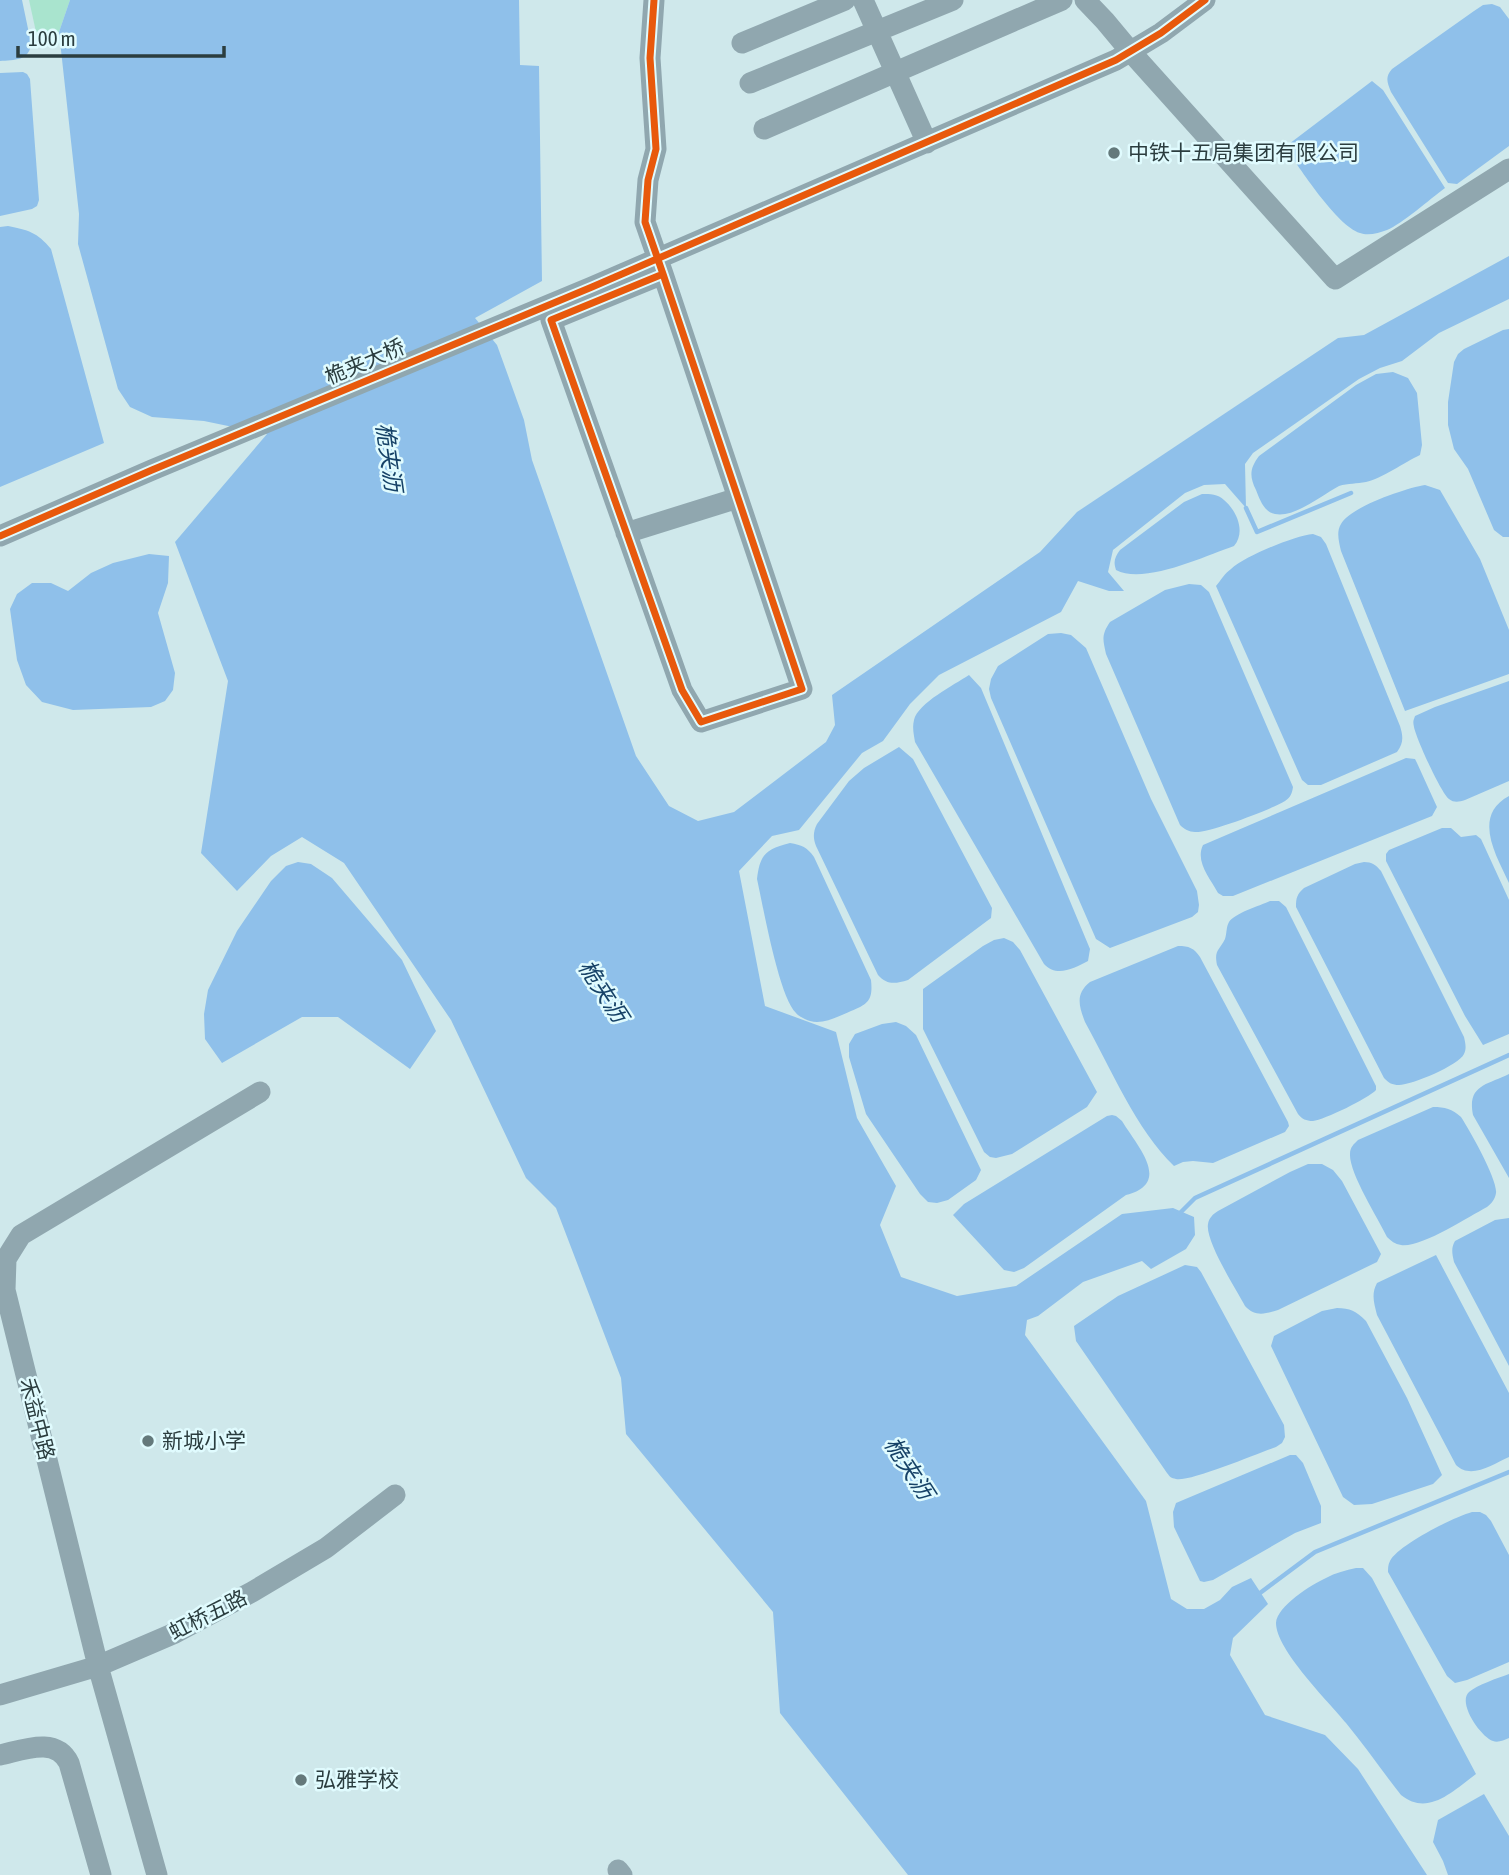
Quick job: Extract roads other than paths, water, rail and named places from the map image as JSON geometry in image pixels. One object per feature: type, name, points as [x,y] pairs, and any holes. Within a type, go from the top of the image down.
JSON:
[{"type":"street","points":[[654,0],[650,58],[656,149],[648,180],[645,222],[660,266],[738,498],[802,690],[701,722],[682,690],[551,320],[660,266],[927,143],[1116,60],[1161,33],[1205,0]]},
{"type":"street","points":[[743,43],[845,0]]},
{"type":"street","points":[[863,0],[927,143]]},
{"type":"street","points":[[750,83],[953,0]]},
{"type":"street","points":[[764,129],[1062,0]]},
{"type":"street","points":[[1085,0],[1335,279],[1509,169]]},
{"type":"street","name":"桅夹大桥","points":[[0,536],[592,287],[660,266]]},
{"type":"street","points":[[626,533],[738,498]]},
{"type":"street","name":"禾益中路","points":[[157,1875],[98,1666],[5,1290],[6,1259],[21,1235],[260,1091]]},
{"type":"street","name":"虹桥五路","points":[[0,1695],[98,1666],[175,1633],[326,1548],[395,1494]]},
{"type":"street","points":[[0,1755],[49,1746],[65,1755],[101,1875]]},
{"type":"water","points":[[0,0],[22,0],[31,43],[28,53],[20,58],[0,61]]},
{"type":"water","name":"桅夹沥","points":[[70,0],[519,0],[520,65],[539,66],[542,281],[475,318],[497,345],[524,420],[532,460],[636,756],[669,806],[698,821],[734,812],[826,742],[835,725],[832,695],[1040,552],[1077,512],[1338,338],[1364,335],[1509,256],[1509,299],[1439,333],[1402,361],[1359,379],[1253,453],[1245,464],[1246,508],[1225,484],[1204,485],[1185,493],[1113,550],[1108,572],[1124,591],[1109,591],[1078,581],[1061,612],[939,675],[910,704],[883,741],[862,753],[799,830],[772,836],[739,871],[765,1006],[836,1032],[857,1118],[896,1186],[880,1225],[901,1277],[957,1296],[1016,1286],[1122,1214],[1173,1208],[1194,1217],[1195,1235],[1186,1249],[1151,1269],[1142,1261],[1083,1282],[1038,1316],[1027,1320],[1025,1335],[1146,1501],[1171,1599],[1187,1609],[1204,1609],[1220,1600],[1232,1587],[1251,1578],[1268,1604],[1233,1638],[1230,1655],[1265,1715],[1325,1735],[1358,1769],[1427,1875],[908,1875],[780,1713],[773,1612],[626,1434],[621,1378],[556,1208],[526,1178],[451,1020],[344,863],[302,837],[271,856],[237,891],[201,853],[228,681],[175,542],[267,434],[204,421],[152,417],[130,407],[118,389],[78,244],[79,214],[59,32]]},
{"type":"water","points":[[1483,5],[1500,7],[1509,19],[1509,146],[1457,184],[1448,183],[1391,92],[1388,77],[1392,69],[1474,11]]},
{"type":"water","points":[[23,72],[30,79],[39,200],[37,206],[32,209],[0,216],[0,73]]},
{"type":"water","points":[[1372,81],[1383,90],[1445,188],[1393,227],[1366,234],[1351,228],[1330,208],[1285,147]]},
{"type":"water","points":[[8,226],[32,233],[51,249],[104,443],[0,487],[0,227]]},
{"type":"water","points":[[1509,329],[1509,537],[1503,537],[1494,530],[1468,469],[1454,449],[1448,425],[1448,402],[1454,362],[1458,354]]},
{"type":"water","points":[[1393,372],[1408,378],[1417,393],[1422,445],[1420,455],[1372,480],[1339,486],[1291,513],[1275,514],[1268,511],[1261,501],[1252,476],[1252,468],[1259,456],[1356,385],[1376,374]]},
{"type":"water","points":[[1425,485],[1440,490],[1480,559],[1509,630],[1509,674],[1405,711],[1341,551],[1338,534],[1341,524],[1355,511],[1392,494]]},
{"type":"water","points":[[1202,494],[1219,497],[1233,510],[1240,528],[1234,546],[1158,572],[1128,574],[1116,570],[1115,559],[1120,550],[1184,502]]},
{"type":"water","points":[[1313,534],[1321,537],[1326,544],[1402,736],[1397,752],[1321,785],[1308,785],[1302,780],[1216,586],[1229,571],[1247,558],[1282,543]]},
{"type":"water","points":[[149,554],[169,556],[168,583],[158,613],[175,673],[173,690],[165,701],[151,707],[73,710],[42,702],[26,685],[17,660],[10,609],[17,594],[32,583],[51,583],[68,591],[91,573],[113,563]]},
{"type":"water","points":[[1189,584],[1201,585],[1209,592],[1293,787],[1289,798],[1278,805],[1226,825],[1195,832],[1180,825],[1106,654],[1104,641],[1104,634],[1110,622],[1165,590]]},
{"type":"water","points":[[1048,634],[1071,635],[1086,648],[1151,799],[1197,891],[1198,912],[1192,917],[1110,948],[1096,939],[989,689],[998,666]]},
{"type":"water","points":[[969,675],[981,688],[1090,949],[1088,961],[1071,969],[1054,970],[1044,964],[915,742],[914,720],[922,707]]},
{"type":"water","points":[[1509,681],[1509,781],[1465,800],[1451,800],[1440,787],[1424,753],[1414,727],[1415,716]]},
{"type":"water","points":[[899,747],[913,759],[992,908],[991,918],[908,980],[891,983],[878,975],[816,846],[814,835],[817,824],[849,781],[864,768]]},
{"type":"water","points":[[1406,758],[1415,759],[1437,807],[1432,816],[1233,896],[1218,893],[1202,864],[1203,845]]},
{"type":"water","points":[[1509,796],[1509,883],[1494,848],[1489,825],[1498,804]]},
{"type":"water","points":[[1442,828],[1451,828],[1461,837],[1476,835],[1481,839],[1509,900],[1509,1034],[1483,1045],[1465,1016],[1386,861],[1389,850]]},
{"type":"water","points":[[790,843],[804,847],[814,857],[871,980],[871,992],[866,1003],[826,1021],[804,1019],[790,1004],[772,950],[757,879],[762,858],[770,850]]},
{"type":"water","points":[[298,862],[311,864],[332,878],[402,960],[436,1031],[410,1069],[338,1017],[302,1017],[222,1063],[205,1039],[204,1014],[208,990],[237,931],[271,881],[286,866]]},
{"type":"water","points":[[1364,862],[1374,864],[1381,871],[1464,1037],[1464,1054],[1454,1063],[1434,1074],[1405,1084],[1392,1084],[1384,1078],[1296,907],[1297,896],[1304,888]]},
{"type":"water","points":[[1270,901],[1279,901],[1286,907],[1376,1086],[1372,1094],[1356,1103],[1313,1121],[1298,1114],[1216,960],[1229,922]]},
{"type":"water","points":[[1004,938],[1013,942],[1020,950],[1097,1092],[1087,1107],[1012,1154],[996,1158],[984,1152],[923,1029],[923,989],[983,946]]},
{"type":"water","points":[[1178,946],[1191,948],[1200,957],[1289,1126],[1285,1132],[1213,1163],[1193,1161],[1174,1166],[1148,1135],[1125,1098],[1085,1022],[1080,996],[1090,982]]},
{"type":"water","points":[[896,1022],[916,1035],[981,1170],[976,1180],[948,1200],[937,1203],[928,1202],[920,1194],[866,1114],[849,1057],[849,1044],[855,1034]]},
{"type":"water","points":[[1509,1074],[1509,1178],[1473,1115],[1472,1105],[1473,1097],[1481,1087]]},
{"type":"water","points":[[1433,1107],[1448,1109],[1461,1117],[1488,1166],[1496,1195],[1487,1207],[1444,1231],[1420,1242],[1399,1245],[1387,1237],[1365,1196],[1351,1162],[1351,1149],[1358,1140]]},
{"type":"water","points":[[1112,1115],[1122,1121],[1142,1152],[1149,1173],[1147,1182],[1024,1268],[1014,1272],[1004,1270],[953,1215],[964,1204]]},
{"type":"water","points":[[1308,1164],[1322,1164],[1333,1170],[1342,1181],[1381,1254],[1377,1262],[1278,1310],[1253,1312],[1245,1306],[1216,1253],[1208,1232],[1209,1222],[1218,1211]]},
{"type":"water","points":[[1509,1218],[1509,1366],[1454,1262],[1452,1251],[1455,1241],[1495,1220]]},
{"type":"water","points":[[1436,1255],[1509,1393],[1509,1457],[1475,1471],[1468,1471],[1456,1465],[1377,1315],[1374,1303],[1377,1283]]},
{"type":"water","points":[[1185,1265],[1197,1267],[1201,1272],[1284,1425],[1285,1437],[1276,1447],[1209,1472],[1176,1479],[1167,1473],[1076,1341],[1074,1326],[1118,1296]]},
{"type":"water","points":[[1337,1308],[1353,1311],[1366,1321],[1407,1398],[1442,1475],[1433,1484],[1372,1504],[1354,1505],[1343,1497],[1271,1346],[1274,1336],[1322,1311]]},
{"type":"water","points":[[1290,1455],[1296,1455],[1303,1463],[1321,1506],[1321,1523],[1295,1533],[1213,1580],[1200,1581],[1174,1527],[1173,1512],[1176,1503]]},
{"type":"water","points":[[1472,1512],[1486,1515],[1509,1555],[1509,1662],[1455,1683],[1447,1676],[1388,1568],[1390,1561],[1404,1547],[1440,1525]]},
{"type":"water","points":[[1363,1568],[1372,1578],[1476,1774],[1449,1794],[1431,1803],[1411,1801],[1401,1795],[1294,1661],[1278,1634],[1278,1616],[1288,1603],[1329,1576]]},
{"type":"water","points":[[1509,1674],[1509,1738],[1495,1742],[1482,1733],[1472,1719],[1466,1697],[1477,1687]]},
{"type":"water","points":[[1484,1794],[1509,1836],[1509,1875],[1448,1875],[1433,1842],[1438,1820]]},
{"type":"waterway","points":[[1246,508],[1257,532],[1351,493]]},
{"type":"waterway","points":[[1179,1214],[1195,1198],[1509,1055]]},
{"type":"waterway","points":[[1256,1596],[1315,1552],[1509,1472]]},
{"type":"place","name":"中铁十五局集团有限公司","points":[[1114,153]]},
{"type":"place","name":"新城小学","points":[[148,1441]]},
{"type":"place","name":"弘雅学校","points":[[301,1780]]}]
